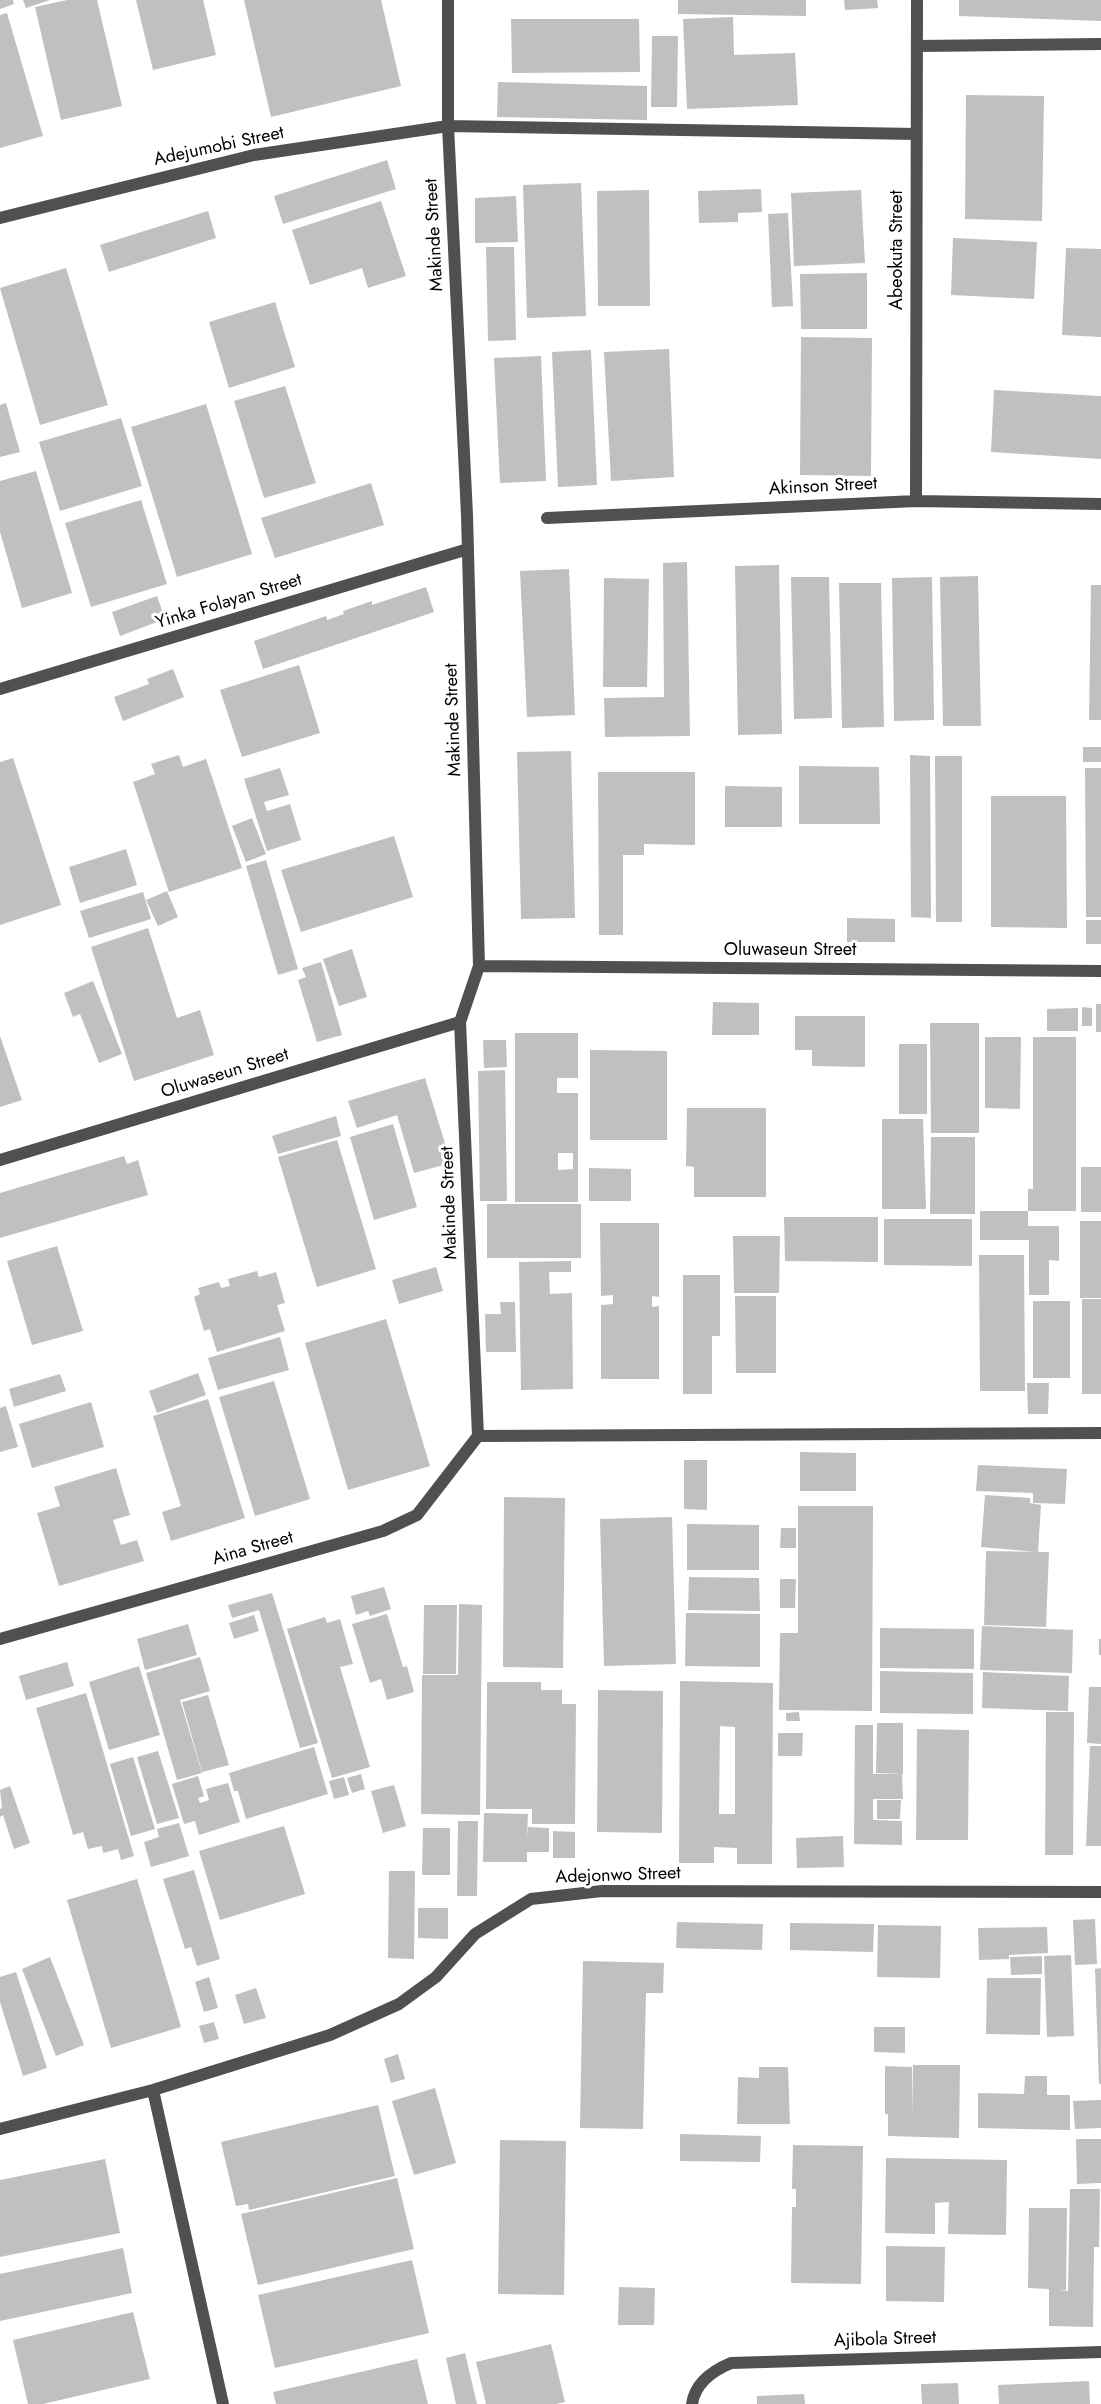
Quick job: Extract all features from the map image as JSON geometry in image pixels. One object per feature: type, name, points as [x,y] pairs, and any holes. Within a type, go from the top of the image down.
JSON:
[{"type":"street","name":"Makinde Street","points":[[448,0],[448,126],[468,549],[479,966],[460,1022],[478,1436]]},
{"type":"street","name":"Abeokuta Street","points":[[916,501],[917,0]]},
{"type":"street","points":[[918,46],[1101,44]]},
{"type":"street","name":"Adejumobi Street","points":[[0,218],[254,155],[448,126],[916,134]]},
{"type":"street","name":"Akinson Street","points":[[548,518],[916,501],[1101,504]]},
{"type":"street","name":"Yinka Folayan Street","points":[[0,688],[468,549]]},
{"type":"street","name":"Oluwaseun Street","points":[[479,966],[1101,971]]},
{"type":"street","name":"Oluwaseun Street","points":[[0,1160],[460,1022]]},
{"type":"street","points":[[478,1436],[1101,1433]]},
{"type":"street","name":"Aina Street","points":[[0,1639],[383,1531],[417,1515],[478,1436]]},
{"type":"street","name":"Adejonwo Street","points":[[0,2129],[153,2091],[330,2035],[399,2004],[436,1977],[475,1934],[531,1899],[602,1891],[1101,1892]]},
{"type":"street","points":[[153,2091],[223,2404]]},
{"type":"street","name":"Ajibola Street","points":[[692,2404],[703,2381],[713,2370],[731,2363],[1101,2352]]},
{"type":"building","points":[[0,0],[13,0],[14,4],[0,9]]},
{"type":"building","points":[[23,0],[50,0],[26,8]]},
{"type":"building","points":[[67,0],[97,0],[122,106],[61,120],[35,7]]},
{"type":"building","points":[[136,0],[203,0],[216,55],[153,70]]},
{"type":"building","points":[[244,0],[381,0],[401,86],[271,117]]},
{"type":"building","points":[[678,0],[806,0],[806,16],[678,14]]},
{"type":"building","points":[[844,0],[877,0],[878,8],[845,10]]},
{"type":"building","points":[[959,0],[1101,0],[1101,21],[959,16]]},
{"type":"building","points":[[7,13],[43,136],[0,148],[0,15]]},
{"type":"building","points":[[733,17],[734,55],[795,53],[798,105],[687,109],[683,19]]},
{"type":"building","points":[[511,19],[639,19],[640,72],[512,73]]},
{"type":"building","points":[[652,36],[678,36],[677,107],[651,107]]},
{"type":"building","points":[[498,82],[647,86],[647,120],[497,117]]},
{"type":"building","points":[[966,95],[1044,96],[1042,221],[965,219]]},
{"type":"building","points":[[387,160],[396,189],[283,224],[274,196]]},
{"type":"building","points":[[581,183],[586,316],[527,318],[523,185]]},
{"type":"building","points":[[761,189],[762,212],[738,213],[738,222],[699,223],[698,191]]},
{"type":"building","points":[[649,190],[650,306],[598,306],[597,191]]},
{"type":"building","points":[[861,190],[865,263],[794,266],[791,193]]},
{"type":"building","points":[[516,196],[518,242],[475,243],[475,198]]},
{"type":"building","points":[[381,201],[406,276],[368,288],[362,268],[310,285],[292,230]]},
{"type":"building","points":[[208,211],[216,238],[109,272],[100,245]]},
{"type":"building","points":[[788,213],[793,306],[772,307],[768,214]]},
{"type":"building","points":[[953,238],[1037,242],[1034,299],[951,295]]},
{"type":"building","points":[[486,247],[514,247],[516,340],[488,341]]},
{"type":"building","points":[[1066,248],[1101,249],[1101,337],[1062,335]]},
{"type":"building","points":[[66,268],[108,405],[40,425],[0,288]]},
{"type":"building","points":[[867,273],[867,329],[801,329],[800,274]]},
{"type":"building","points":[[275,302],[295,367],[229,388],[209,322]]},
{"type":"building","points":[[801,337],[872,338],[871,476],[800,475]]},
{"type":"building","points":[[669,349],[674,477],[611,481],[604,352]]},
{"type":"building","points":[[591,350],[597,485],[558,487],[552,352]]},
{"type":"building","points":[[541,356],[546,481],[500,483],[494,358]]},
{"type":"building","points":[[285,386],[316,483],[264,498],[234,401]]},
{"type":"building","points":[[994,390],[1101,396],[1101,459],[991,452]]},
{"type":"building","points":[[6,403],[20,452],[0,457],[0,405]]},
{"type":"building","points":[[206,404],[252,554],[177,577],[131,427]]},
{"type":"building","points":[[121,418],[142,486],[60,511],[39,442]]},
{"type":"building","points":[[36,471],[72,593],[22,608],[0,532],[0,481]]},
{"type":"building","points":[[371,483],[384,525],[275,558],[261,518]]},
{"type":"building","points":[[141,500],[167,584],[91,607],[65,523]]},
{"type":"building","points":[[687,562],[690,736],[605,737],[604,698],[664,697],[663,563]]},
{"type":"building","points":[[779,565],[782,734],[738,735],[735,566]]},
{"type":"building","points":[[569,569],[575,715],[527,717],[520,571]]},
{"type":"building","points":[[978,576],[981,726],[943,726],[940,577]]},
{"type":"building","points":[[791,577],[829,577],[832,718],[794,719]]},
{"type":"building","points":[[932,577],[934,720],[894,721],[892,578]]},
{"type":"building","points":[[604,578],[649,579],[647,687],[603,687]]},
{"type":"building","points":[[839,583],[881,583],[884,727],[842,728]]},
{"type":"building","points":[[1091,585],[1101,585],[1101,720],[1089,720]]},
{"type":"building","points":[[426,587],[434,612],[263,669],[254,641],[326,616],[327,620],[344,614],[343,611],[372,601],[372,605]]},
{"type":"building","points":[[157,596],[165,619],[120,636],[112,612]]},
{"type":"building","points":[[299,665],[320,733],[242,757],[220,690]]},
{"type":"building","points":[[173,669],[184,697],[123,721],[114,697],[149,684],[147,679]]},
{"type":"building","points":[[1083,747],[1101,747],[1101,762],[1083,762]]},
{"type":"building","points":[[571,751],[575,918],[521,919],[517,752]]},
{"type":"building","points":[[179,755],[183,767],[206,759],[242,868],[169,892],[133,782],[155,774],[151,764]]},
{"type":"building","points":[[910,755],[930,756],[931,918],[911,917]]},
{"type":"building","points":[[935,756],[962,756],[962,922],[936,922]]},
{"type":"building","points":[[13,758],[61,905],[0,925],[0,762]]},
{"type":"building","points":[[799,766],[879,767],[880,824],[799,824]]},
{"type":"building","points":[[280,768],[289,795],[264,802],[267,811],[290,804],[301,840],[267,851],[244,779]]},
{"type":"building","points":[[1085,768],[1101,768],[1101,917],[1086,917]]},
{"type":"building","points":[[598,772],[695,772],[695,845],[644,844],[644,855],[623,855],[623,935],[599,935]]},
{"type":"building","points":[[725,786],[782,787],[782,827],[725,827]]},
{"type":"building","points":[[991,796],[1066,796],[1067,928],[991,927]]},
{"type":"building","points":[[252,818],[266,854],[246,862],[232,826]]},
{"type":"building","points":[[394,836],[413,897],[301,932],[281,870]]},
{"type":"building","points":[[126,849],[137,885],[80,903],[69,867]]},
{"type":"building","points":[[266,860],[298,969],[278,975],[246,866]]},
{"type":"building","points":[[167,891],[178,917],[158,926],[146,900]]},
{"type":"building","points":[[143,892],[151,919],[89,938],[80,911]]},
{"type":"building","points":[[847,918],[895,919],[895,942],[847,942]]},
{"type":"building","points":[[1086,920],[1101,920],[1101,944],[1086,944]]},
{"type":"building","points":[[148,928],[177,1018],[200,1010],[214,1055],[134,1081],[91,947]]},
{"type":"building","points":[[352,949],[367,997],[339,1006],[323,959]]},
{"type":"building","points":[[321,962],[342,1035],[317,1042],[298,980],[306,977],[302,968]]},
{"type":"building","points":[[93,981],[122,1054],[99,1063],[80,1014],[73,1017],[64,993]]},
{"type":"building","points":[[713,1002],[759,1003],[759,1035],[712,1035]]},
{"type":"building","points":[[1096,1004],[1101,1004],[1101,1032],[1096,1032]]},
{"type":"building","points":[[1082,1007],[1092,1008],[1092,1026],[1082,1026]]},
{"type":"building","points":[[1078,1008],[1078,1031],[1047,1031],[1047,1009]]},
{"type":"building","points":[[795,1016],[865,1016],[865,1067],[812,1066],[812,1050],[795,1050]]},
{"type":"building","points":[[930,1023],[979,1023],[979,1133],[931,1133]]},
{"type":"building","points":[[515,1033],[578,1033],[578,1078],[557,1078],[557,1093],[578,1093],[578,1202],[515,1202]],"holes":[[[558,1153],[573,1153],[573,1169],[558,1170]]]},
{"type":"building","points":[[0,1036],[22,1100],[0,1107]]},
{"type":"building","points":[[985,1037],[1021,1037],[1020,1109],[985,1108]]},
{"type":"building","points":[[1033,1037],[1076,1037],[1076,1211],[1028,1211],[1028,1189],[1033,1189]]},
{"type":"building","points":[[483,1040],[506,1040],[507,1067],[484,1068]]},
{"type":"building","points":[[899,1044],[927,1044],[927,1114],[899,1114]]},
{"type":"building","points":[[590,1050],[667,1051],[667,1140],[590,1140]]},
{"type":"building","points":[[505,1070],[507,1201],[480,1201],[478,1071]]},
{"type":"building","points":[[425,1078],[451,1163],[414,1173],[397,1115],[357,1128],[348,1101]]},
{"type":"building","points":[[687,1108],[766,1108],[766,1197],[694,1197],[694,1167],[686,1166]]},
{"type":"building","points":[[336,1116],[341,1136],[278,1154],[272,1136]]},
{"type":"building","points":[[882,1119],[923,1119],[926,1209],[882,1209]]},
{"type":"building","points":[[393,1124],[417,1207],[374,1220],[350,1137]]},
{"type":"building","points":[[931,1137],[975,1137],[975,1214],[930,1214]]},
{"type":"building","points":[[337,1140],[376,1269],[317,1287],[278,1157]]},
{"type":"building","points":[[124,1156],[127,1164],[138,1160],[148,1195],[0,1238],[0,1193]]},
{"type":"building","points":[[1081,1167],[1101,1167],[1101,1212],[1081,1212]]},
{"type":"building","points":[[589,1168],[631,1169],[631,1201],[589,1201]]},
{"type":"building","points":[[487,1204],[581,1204],[581,1258],[487,1258]]},
{"type":"building","points":[[980,1211],[1028,1211],[1028,1226],[1059,1226],[1059,1261],[1049,1260],[1049,1295],[1029,1295],[1029,1240],[980,1240]]},
{"type":"building","points":[[784,1217],[878,1217],[878,1262],[785,1261]]},
{"type":"building","points":[[884,1219],[972,1219],[972,1266],[884,1265]]},
{"type":"building","points":[[1080,1221],[1101,1221],[1101,1298],[1080,1298]]},
{"type":"building","points":[[600,1223],[659,1223],[659,1297],[652,1296],[652,1307],[659,1306],[659,1379],[601,1379],[601,1305],[613,1304],[613,1295],[601,1296]]},
{"type":"building","points":[[733,1236],[780,1236],[779,1293],[734,1293]]},
{"type":"building","points":[[57,1246],[83,1331],[32,1345],[7,1261]]},
{"type":"building","points":[[979,1255],[1024,1255],[1025,1391],[980,1391]]},
{"type":"building","points":[[571,1261],[571,1272],[549,1272],[550,1294],[572,1293],[573,1389],[521,1390],[519,1262]]},
{"type":"building","points":[[436,1267],[443,1291],[399,1304],[392,1280]]},
{"type":"building","points":[[257,1271],[259,1277],[276,1272],[285,1303],[277,1305],[285,1331],[217,1352],[210,1329],[204,1331],[194,1297],[200,1294],[198,1288],[219,1282],[221,1288],[230,1286],[228,1279]]},
{"type":"building","points":[[683,1275],[720,1275],[720,1336],[712,1336],[712,1394],[683,1394]]},
{"type":"building","points":[[735,1296],[776,1296],[776,1373],[736,1373]]},
{"type":"building","points":[[1082,1299],[1101,1299],[1101,1394],[1082,1394]]},
{"type":"building","points":[[1033,1301],[1070,1301],[1070,1378],[1033,1378]]},
{"type":"building","points":[[500,1302],[515,1302],[516,1352],[486,1352],[485,1314],[501,1314]]},
{"type":"building","points":[[386,1319],[430,1466],[348,1490],[305,1343]]},
{"type":"building","points":[[280,1337],[289,1370],[218,1390],[208,1358]]},
{"type":"building","points":[[198,1373],[206,1395],[157,1413],[149,1391]]},
{"type":"building","points":[[60,1374],[66,1391],[14,1407],[9,1389]]},
{"type":"building","points":[[274,1381],[310,1499],[255,1516],[219,1397]]},
{"type":"building","points":[[1027,1383],[1049,1383],[1048,1414],[1028,1414]]},
{"type":"building","points":[[208,1399],[245,1518],[171,1541],[162,1512],[181,1506],[153,1416]]},
{"type":"building","points":[[91,1402],[104,1447],[32,1468],[19,1424]]},
{"type":"building","points":[[6,1406],[18,1447],[0,1452],[0,1408]]},
{"type":"building","points":[[800,1452],[856,1453],[856,1491],[800,1491]]},
{"type":"building","points":[[684,1460],[707,1460],[707,1510],[684,1509]]},
{"type":"building","points":[[978,1465],[1067,1469],[1065,1504],[1033,1503],[1033,1493],[976,1491]]},
{"type":"building","points":[[116,1468],[130,1515],[113,1520],[121,1545],[137,1540],[144,1561],[59,1586],[37,1513],[60,1506],[54,1487]]},
{"type":"building","points":[[985,1495],[1030,1498],[1030,1503],[1041,1505],[1038,1552],[981,1547]]},
{"type":"building","points":[[504,1497],[565,1498],[563,1668],[503,1667]]},
{"type":"building","points":[[798,1506],[873,1506],[872,1711],[779,1710],[780,1633],[798,1633]]},
{"type":"building","points":[[672,1517],[676,1664],[604,1666],[600,1519]]},
{"type":"building","points":[[687,1524],[759,1525],[759,1570],[687,1570]]},
{"type":"building","points":[[781,1528],[796,1528],[796,1548],[780,1548]]},
{"type":"building","points":[[986,1551],[1049,1552],[1046,1627],[984,1625]]},
{"type":"building","points":[[689,1577],[759,1578],[760,1611],[688,1610]]},
{"type":"building","points":[[780,1579],[796,1579],[795,1608],[780,1608]]},
{"type":"building","points":[[384,1587],[391,1609],[370,1616],[368,1611],[356,1615],[351,1596]]},
{"type":"building","points":[[272,1593],[318,1743],[300,1748],[259,1610],[232,1618],[228,1605]]},
{"type":"building","points":[[459,1604],[482,1605],[480,1815],[421,1814],[422,1675],[458,1675]]},
{"type":"building","points":[[424,1605],[457,1605],[456,1674],[423,1674]]},
{"type":"building","points":[[686,1613],[760,1614],[760,1667],[685,1666]]},
{"type":"building","points":[[387,1614],[403,1667],[407,1666],[414,1692],[387,1700],[381,1679],[370,1683],[352,1624]]},
{"type":"building","points":[[254,1615],[259,1631],[234,1639],[229,1623]]},
{"type":"building","points":[[325,1617],[327,1623],[340,1619],[353,1664],[340,1667],[370,1767],[332,1778],[287,1629]]},
{"type":"building","points":[[188,1624],[197,1655],[145,1670],[137,1639]]},
{"type":"building","points":[[982,1626],[1073,1630],[1072,1673],[980,1670]]},
{"type":"building","points":[[880,1628],[974,1629],[974,1669],[880,1668]]},
{"type":"building","points":[[1099,1639],[1101,1639],[1101,1655],[1099,1655]]},
{"type":"building","points":[[200,1657],[210,1691],[180,1700],[202,1773],[177,1780],[146,1673]]},
{"type":"building","points":[[67,1662],[74,1686],[26,1700],[19,1676]]},
{"type":"building","points":[[139,1666],[160,1735],[109,1750],[89,1682]]},
{"type":"building","points":[[880,1671],[973,1673],[973,1714],[880,1713]]},
{"type":"building","points":[[983,1672],[1069,1676],[1068,1711],[982,1708]]},
{"type":"building","points":[[680,1681],[773,1683],[772,1864],[737,1864],[737,1848],[714,1847],[714,1863],[679,1863]],"holes":[[[720,1726],[735,1727],[735,1814],[719,1814]]]},
{"type":"building","points":[[487,1682],[541,1682],[541,1690],[562,1690],[562,1704],[576,1704],[575,1824],[532,1824],[532,1809],[486,1809]]},
{"type":"building","points":[[1089,1687],[1101,1687],[1101,1744],[1087,1743]]},
{"type":"building","points":[[598,1690],[663,1691],[662,1833],[597,1832]]},
{"type":"building","points":[[86,1693],[134,1856],[121,1860],[118,1849],[103,1853],[102,1846],[88,1849],[83,1832],[73,1835],[36,1708]]},
{"type":"building","points":[[208,1695],[229,1765],[202,1772],[182,1702]]},
{"type":"building","points":[[799,1712],[800,1721],[786,1721],[786,1713]]},
{"type":"building","points":[[1046,1712],[1074,1712],[1073,1855],[1045,1855]]},
{"type":"building","points":[[877,1723],[903,1723],[903,1774],[876,1773]]},
{"type":"building","points":[[855,1725],[873,1725],[873,1774],[902,1774],[903,1799],[873,1799],[873,1820],[902,1821],[902,1845],[854,1844]]},
{"type":"building","points":[[917,1729],[969,1730],[968,1840],[916,1840]]},
{"type":"building","points":[[778,1733],[803,1733],[802,1756],[778,1756]]},
{"type":"building","points":[[1090,1746],[1101,1746],[1101,1846],[1086,1846]]},
{"type":"building","points":[[314,1747],[328,1794],[246,1819],[238,1791],[234,1791],[229,1773]]},
{"type":"building","points":[[158,1751],[179,1818],[157,1824],[137,1757]]},
{"type":"building","points":[[133,1757],[155,1829],[131,1836],[110,1764]]},
{"type":"building","points":[[361,1774],[365,1789],[352,1793],[347,1778]]},
{"type":"building","points":[[198,1776],[204,1796],[198,1798],[200,1803],[209,1800],[206,1789],[228,1783],[240,1822],[199,1835],[195,1821],[184,1824],[172,1784]]},
{"type":"building","points":[[344,1777],[349,1795],[334,1799],[329,1781]]},
{"type":"building","points":[[394,1785],[406,1826],[383,1833],[371,1791]]},
{"type":"building","points":[[10,1786],[30,1843],[14,1849],[3,1815],[0,1817],[2,1808],[0,1790]]},
{"type":"building","points":[[877,1800],[901,1800],[900,1819],[877,1819]]},
{"type":"building","points":[[484,1813],[528,1814],[527,1837],[528,1827],[549,1828],[549,1852],[527,1852],[527,1862],[483,1862]]},
{"type":"building","points":[[458,1821],[478,1821],[477,1896],[457,1896]]},
{"type":"building","points":[[179,1823],[189,1856],[151,1867],[144,1842],[159,1837],[157,1829]]},
{"type":"building","points":[[284,1826],[305,1894],[220,1920],[199,1851]]},
{"type":"building","points":[[423,1828],[450,1828],[450,1875],[422,1875]]},
{"type":"building","points":[[553,1831],[575,1832],[575,1858],[553,1858]]},
{"type":"building","points":[[843,1836],[844,1867],[797,1868],[796,1838]]},
{"type":"building","points":[[194,1870],[220,1959],[197,1966],[191,1947],[185,1949],[163,1879]]},
{"type":"building","points":[[389,1871],[415,1871],[414,1959],[388,1958]]},
{"type":"building","points":[[137,1879],[181,2027],[111,2048],[67,1900]]},
{"type":"building","points":[[418,1908],[448,1908],[448,1939],[418,1938]]},
{"type":"building","points":[[1095,1919],[1097,1964],[1075,1965],[1073,1920]]},
{"type":"building","points":[[677,1922],[763,1924],[762,1950],[676,1948]]},
{"type":"building","points":[[790,1923],[874,1924],[873,1952],[790,1950]]},
{"type":"building","points":[[878,1925],[941,1926],[940,1978],[877,1977]]},
{"type":"building","points":[[1047,1927],[1048,1953],[1009,1955],[1009,1959],[979,1960],[978,1928]]},
{"type":"building","points":[[1071,1955],[1074,2036],[1047,2037],[1044,1956]]},
{"type":"building","points":[[1042,1956],[1042,1974],[1011,1975],[1010,1957]]},
{"type":"building","points":[[50,1957],[84,2045],[56,2056],[22,1969]]},
{"type":"building","points":[[583,1961],[664,1963],[663,1993],[646,1993],[643,2129],[580,2128]]},
{"type":"building","points":[[1101,1968],[1101,2084],[1099,2084],[1095,1969]]},
{"type":"building","points":[[16,1972],[47,2068],[23,2076],[0,2002],[0,1977]]},
{"type":"building","points":[[209,1977],[218,2008],[204,2012],[195,1982]]},
{"type":"building","points":[[987,1978],[1041,1978],[1040,2035],[986,2034]]},
{"type":"building","points":[[256,1988],[266,2018],[244,2024],[235,1995]]},
{"type":"building","points":[[214,2022],[219,2039],[204,2043],[199,2026]]},
{"type":"building","points":[[874,2027],[905,2027],[905,2053],[874,2052]]},
{"type":"building","points":[[398,2054],[405,2079],[391,2083],[384,2059]]},
{"type":"building","points":[[913,2065],[960,2065],[959,2138],[888,2136],[888,2114],[885,2114],[885,2066],[912,2067],[913,2116]]},
{"type":"building","points":[[759,2067],[788,2067],[790,2124],[737,2124],[738,2077],[759,2078]]},
{"type":"building","points":[[1025,2076],[1047,2076],[1047,2095],[1070,2095],[1070,2130],[978,2128],[978,2093],[1024,2094]]},
{"type":"building","points":[[435,2088],[456,2163],[414,2175],[392,2101]]},
{"type":"building","points":[[1101,2100],[1101,2128],[1075,2129],[1073,2101]]},
{"type":"building","points":[[378,2105],[395,2176],[249,2210],[248,2204],[236,2206],[221,2142]]},
{"type":"building","points":[[680,2134],[761,2136],[760,2162],[680,2161]]},
{"type":"building","points":[[1076,2139],[1101,2139],[1101,2183],[1077,2184]]},
{"type":"building","points":[[500,2140],[566,2141],[564,2295],[498,2294]]},
{"type":"building","points":[[793,2145],[863,2146],[861,2284],[791,2283],[792,2207],[796,2207],[796,2189],[792,2189]]},
{"type":"building","points":[[886,2158],[1007,2160],[1006,2235],[948,2234],[949,2202],[935,2203],[935,2234],[885,2233]]},
{"type":"building","points":[[105,2159],[120,2233],[0,2257],[0,2180]]},
{"type":"building","points":[[397,2178],[414,2249],[258,2285],[241,2214]]},
{"type":"building","points":[[1070,2189],[1100,2189],[1099,2247],[1094,2247],[1093,2327],[1049,2326],[1049,2289],[1028,2288],[1029,2208],[1067,2208],[1066,2290],[1059,2290],[1068,2291]]},
{"type":"building","points":[[886,2246],[945,2247],[944,2302],[886,2301]]},
{"type":"building","points":[[123,2248],[132,2293],[0,2321],[0,2274]]},
{"type":"building","points":[[412,2260],[429,2333],[275,2368],[258,2295]]},
{"type":"building","points":[[619,2287],[655,2288],[654,2325],[618,2325]]},
{"type":"building","points":[[133,2312],[150,2379],[43,2404],[28,2404],[13,2340]]},
{"type":"building","points":[[551,2344],[565,2402],[486,2404],[476,2362]]},
{"type":"building","points":[[465,2353],[477,2404],[456,2404],[446,2358]]},
{"type":"building","points":[[417,2359],[428,2404],[276,2404],[273,2392]]},
{"type":"building","points":[[1089,2381],[1090,2404],[999,2404],[998,2385]]},
{"type":"building","points":[[958,2383],[959,2404],[922,2404],[921,2384]]},
{"type":"building","points":[[804,2394],[805,2404],[757,2404],[757,2396]]}]
